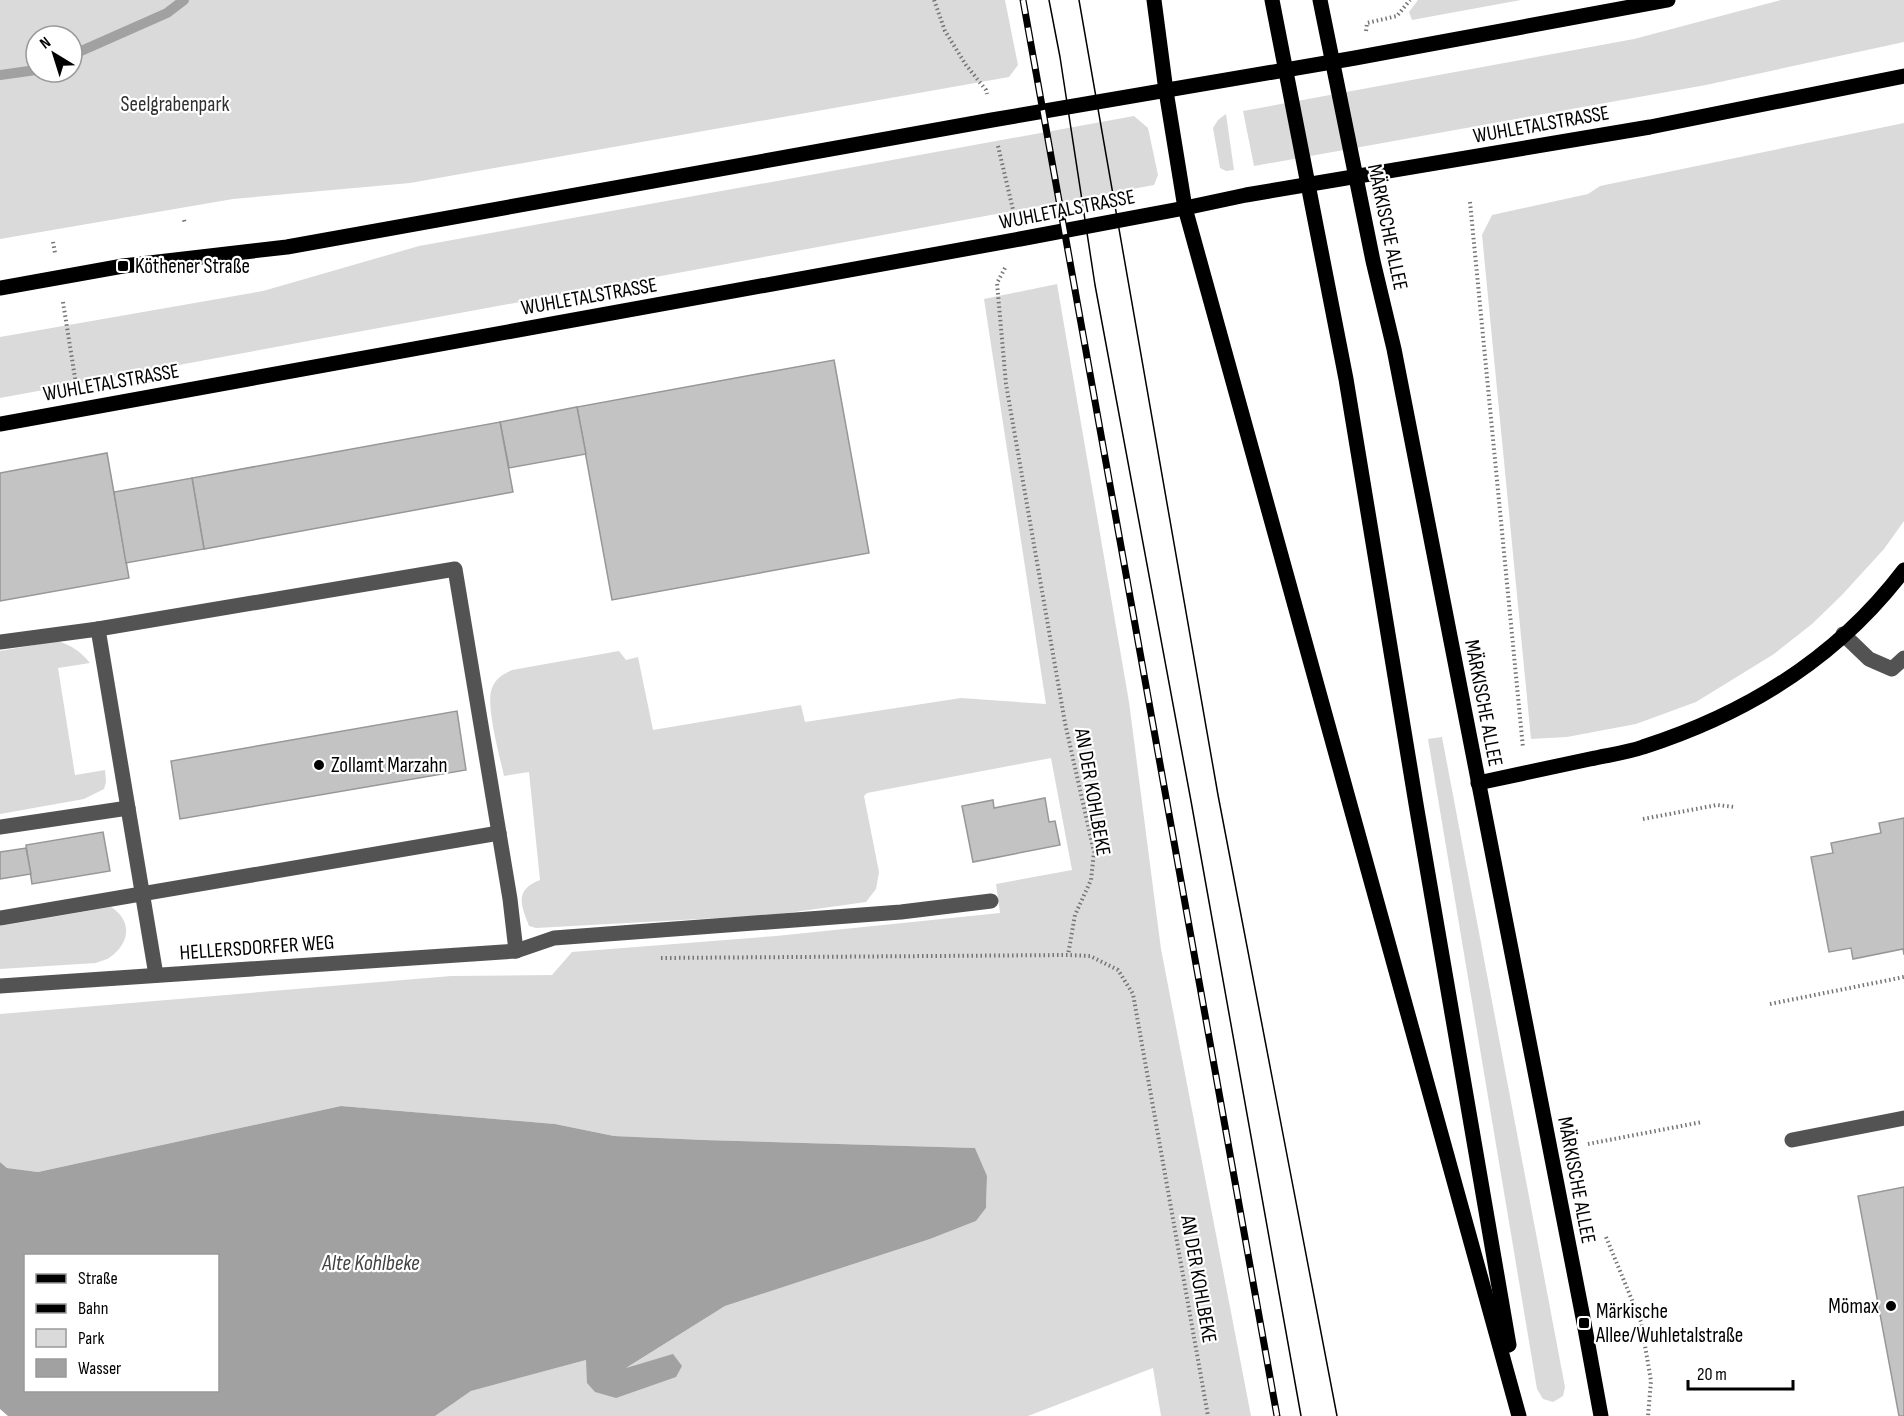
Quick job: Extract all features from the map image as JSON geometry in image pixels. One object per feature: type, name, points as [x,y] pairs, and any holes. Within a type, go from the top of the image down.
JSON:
[{"type":"main road","points":[[1154,0],[1185,208],[1520,1416]]},
{"type":"main road","name":"MÄRKISCHE ALLEE","points":[[1320,0],[1373,261],[1394,349],[1601,1416]]},
{"type":"main road","points":[[0,288],[123,266],[287,247],[992,120],[1166,92],[1668,0]]},
{"type":"main road","points":[[1272,1],[1346,379],[1520,1416]]},
{"type":"main road","name":"WUHLETALSTRASSE","points":[[0,424],[1020,239],[1246,195],[1650,127],[1904,76]]},
{"type":"main road","points":[[1478,783],[1642,748],[1713,721],[1756,699],[1799,672],[1863,616],[1904,570]]},
{"type":"street","points":[[0,642],[98,629],[455,569],[499,833],[516,951]]},
{"type":"street","points":[[98,629],[156,975]]},
{"type":"street","points":[[1843,634],[1869,659],[1892,669],[1904,658]]},
{"type":"street","points":[[0,827],[128,808]]},
{"type":"street","points":[[0,918],[499,833]]},
{"type":"street","name":"HELLERSDORFER WEG","points":[[0,986],[516,951],[554,938],[901,912],[991,901]]},
{"type":"street","points":[[1792,1140],[1904,1118]]},
{"type":"path","points":[[934,0],[945,31],[966,65],[986,90],[1020,239]]},
{"type":"path","points":[[1365,35],[1367,23],[1397,16],[1410,0]]},
{"type":"path","points":[[1470,202],[1523,749]]},
{"type":"path","name":"AN DER KOHLBEKE","points":[[1020,239],[997,283],[1006,384],[1065,723],[1094,852],[1091,880],[1075,915],[1068,955],[1090,956],[1118,970],[1133,994],[1208,1416]]},
{"type":"path","points":[[67,325],[76,385]]},
{"type":"path","points":[[1643,819],[1718,805],[1735,807]]},
{"type":"path","points":[[657,958],[1068,955]]},
{"type":"path","points":[[1770,1004],[1904,977]]},
{"type":"path","points":[[1588,1144],[1702,1122]]},
{"type":"path","points":[[1606,1237],[1641,1322],[1651,1381],[1648,1416]]},
{"type":"path","points":[[1613,1316],[1622,1315]]},
{"type":"green space","name":"Seelgrabenpark","points":[[0,0],[1005,0],[1018,65],[1009,77],[410,183],[233,199],[0,239]]},
{"type":"green space","points":[[1418,0],[1521,0],[1412,20],[1409,12]]},
{"type":"green space","points":[[1781,0],[1904,0],[1904,42],[1706,85],[1254,166],[1243,111],[1634,39]]},
{"type":"green space","points":[[1226,114],[1234,170],[1226,171],[1220,168],[1213,128]]},
{"type":"green space","points":[[1134,116],[1148,128],[1158,175],[1154,185],[0,398],[0,337],[263,291],[419,246]]},
{"type":"green space","points":[[1904,123],[1904,521],[1884,549],[1812,624],[1774,654],[1696,702],[1636,724],[1567,737],[1531,739],[1482,235],[1492,215],[1588,194],[1600,186]]},
{"type":"green space","points":[[1057,284],[1129,702],[1161,949],[1251,1416],[1161,1416],[1153,1368],[1028,1416],[435,1416],[471,1391],[586,1360],[623,1370],[725,1306],[930,1239],[976,1221],[986,1208],[987,1177],[975,1148],[614,1136],[555,1124],[341,1106],[38,1172],[7,1168],[0,1162],[0,1014],[451,976],[552,975],[572,952],[776,936],[1000,913],[996,884],[1072,870],[1051,758],[867,793],[864,796],[879,872],[876,889],[866,902],[773,915],[536,928],[529,926],[522,905],[526,888],[540,880],[529,772],[504,776],[490,706],[492,688],[500,677],[512,670],[619,651],[626,660],[638,657],[653,730],[801,705],[805,722],[961,698],[1046,704],[984,299]]},
{"type":"green space","points":[[57,641],[75,649],[90,663],[58,668],[75,775],[105,770],[104,789],[84,799],[0,814],[0,651]]},
{"type":"green space","points":[[1442,737],[1565,1387],[1563,1396],[1553,1402],[1543,1399],[1537,1389],[1428,739]]},
{"type":"green space","points":[[111,907],[123,919],[126,932],[121,946],[108,959],[96,963],[0,969],[0,926]]},
{"type":"water","name":"Alte Kohlbeke","points":[[341,1106],[555,1124],[614,1136],[975,1148],[987,1176],[986,1208],[976,1221],[930,1239],[725,1306],[626,1368],[673,1354],[682,1366],[676,1377],[616,1398],[595,1392],[587,1383],[586,1360],[471,1391],[435,1416],[8,1416],[0,1409],[0,1162],[7,1168],[38,1172]]},
{"type":"building","points":[[834,360],[869,553],[612,600],[577,407]]},
{"type":"building","points":[[577,407],[586,454],[509,468],[500,422]]},
{"type":"building","points":[[500,422],[513,492],[204,549],[192,478]]},
{"type":"building","points":[[107,453],[129,578],[0,601],[0,473]]},
{"type":"building","points":[[192,478],[204,549],[126,563],[114,492]]},
{"type":"building","name":"Zollamt Marzahn","points":[[457,711],[466,770],[180,819],[171,761]]},
{"type":"building","points":[[1045,798],[1049,822],[1055,821],[1060,845],[973,862],[962,806],[993,800],[994,808]]},
{"type":"building","points":[[1904,818],[1904,955],[1903,949],[1853,959],[1851,948],[1829,952],[1811,857],[1833,853],[1831,843],[1881,833],[1879,823]]},
{"type":"building","points":[[103,832],[110,871],[32,884],[26,845]]},
{"type":"building","points":[[26,848],[31,874],[0,879],[0,852]]},
{"type":"building","name":"Mömax","points":[[1904,1187],[1904,1416],[1899,1416],[1858,1196]]},
{"type":"waterway","points":[[84,50],[167,13],[184,0]]},
{"type":"waterway","points":[[0,75],[24,72]]},
{"type":"tram line","points":[[1049,0],[1095,285],[1191,801],[1301,1416]]},
{"type":"tram line","points":[[1079,0],[1218,795],[1337,1416]]},
{"type":"railway","points":[[1023,0],[1277,1416]]},
{"type":"place","name":"Köthener Straße","points":[[123,266]]},
{"type":"place","name":"Zollamt Marzahn","points":[[319,765]]},
{"type":"place","name":"Mömax","points":[[1891,1306]]},
{"type":"place","name":"Märkische Allee/Wuhletalstraße","points":[[1584,1323]]}]
